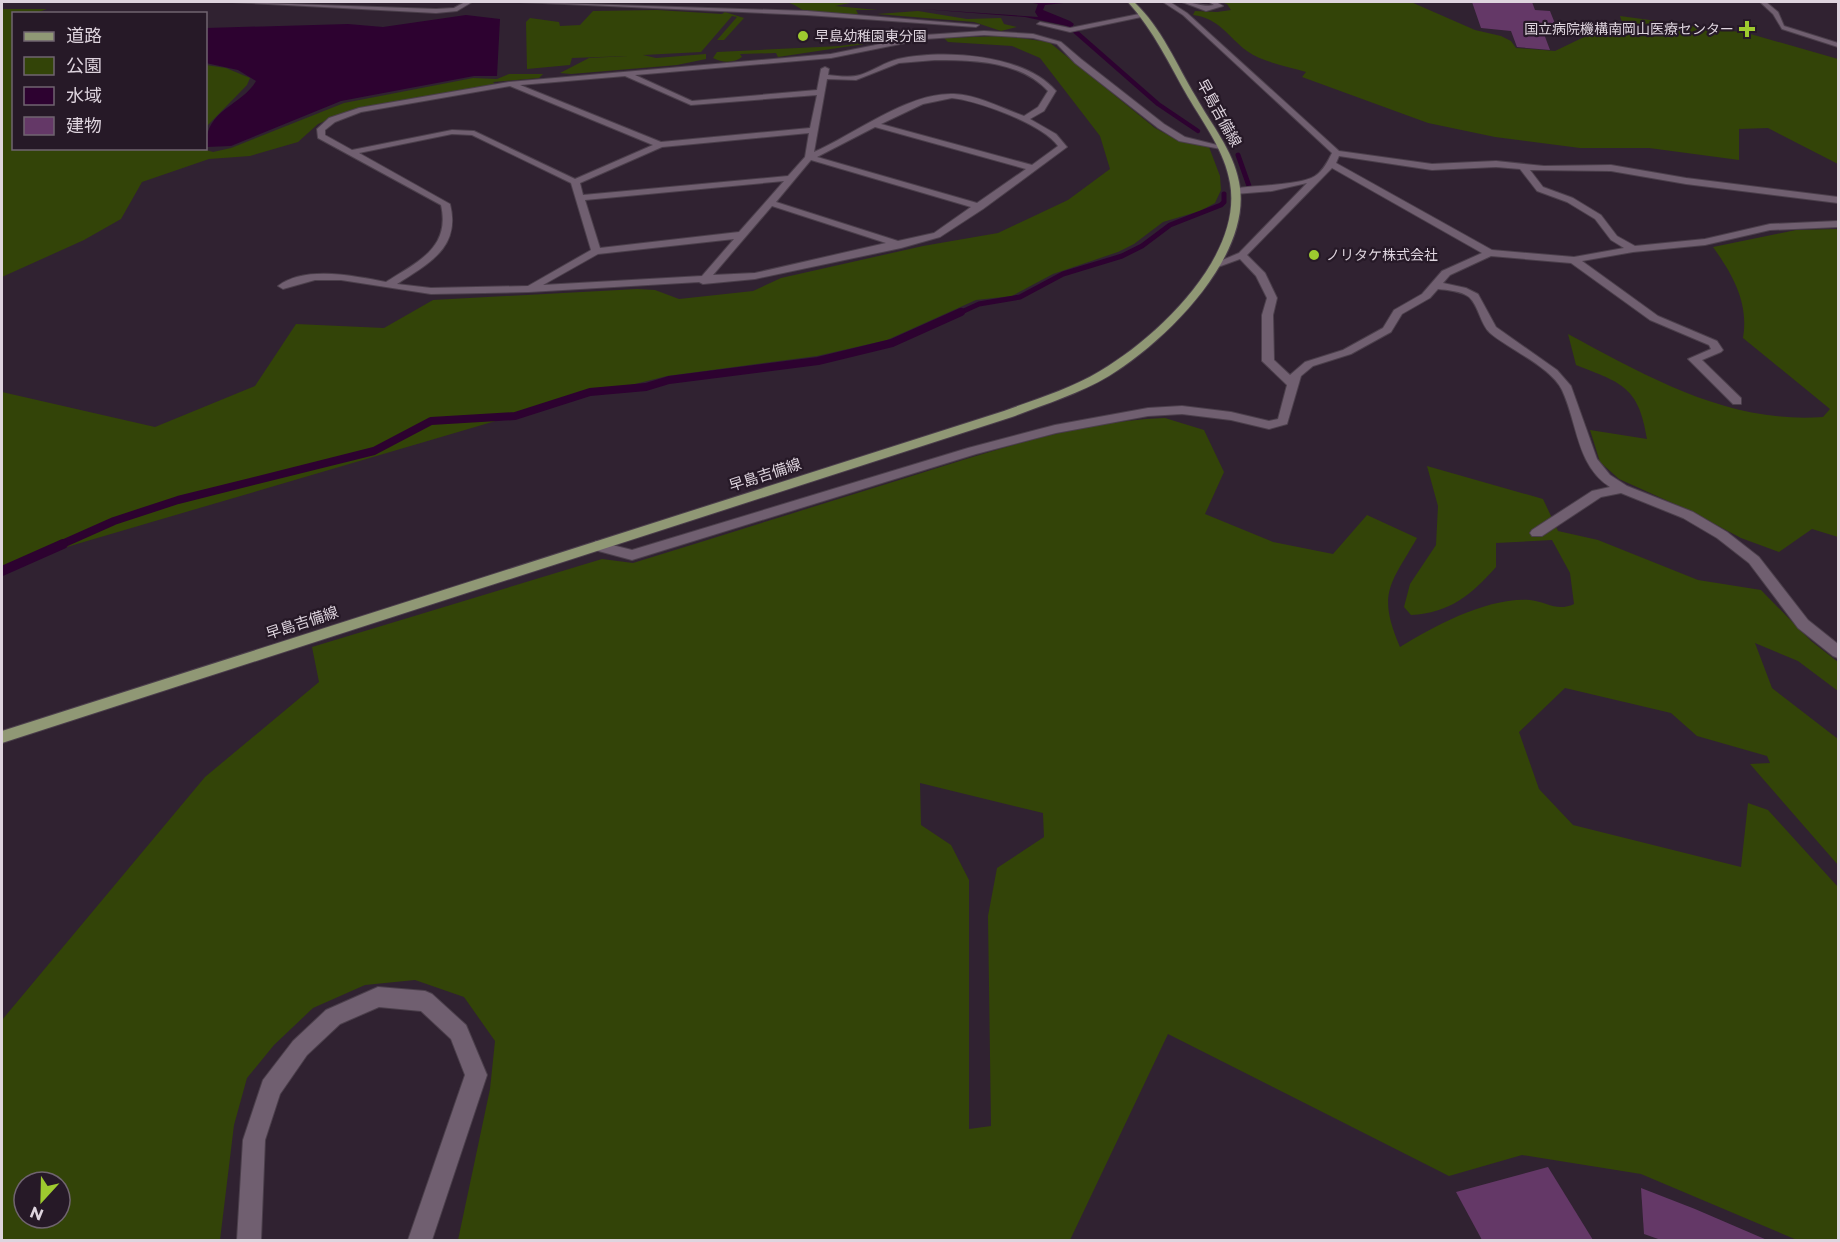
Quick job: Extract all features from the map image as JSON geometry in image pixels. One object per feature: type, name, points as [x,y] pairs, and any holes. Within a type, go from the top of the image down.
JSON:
[{"type":"main road","name":"早島吉備線","points":[[2,737],[1008,414],[1069,391],[1117,366],[1142,345],[1201,287],[1218,264],[1231,226],[1235,191],[1221,147],[1144,15],[1131,2]]},
{"type":"street","points":[[235,2],[455,10],[469,2]]},
{"type":"street","points":[[370,8],[381,2]]},
{"type":"street","points":[[524,2],[742,10],[978,25],[984,33]]},
{"type":"street","points":[[644,7],[650,2]]},
{"type":"street","points":[[742,10],[750,2]]},
{"type":"street","points":[[1166,2],[1185,14],[1336,153],[1431,167],[1496,164],[1523,167],[1611,168],[1686,181],[1839,200]]},
{"type":"street","points":[[1185,2],[1206,9],[1220,6],[1212,2]]},
{"type":"street","points":[[1762,2],[1776,13],[1783,27],[1839,45]]},
{"type":"street","points":[[1040,24],[1074,29],[1144,15]]},
{"type":"street","points":[[387,286],[437,251],[449,234],[450,218],[445,204],[354,152],[321,136],[321,129],[332,120],[359,110],[509,84],[831,57],[925,37],[984,33],[1033,36],[1059,43],[1078,61],[1161,126],[1182,139],[1221,147]]},
{"type":"street","points":[[808,157],[823,77],[831,57]]},
{"type":"street","points":[[823,77],[861,76],[883,66],[922,58],[950,57],[995,64],[1031,74],[1047,83],[1053,91],[1041,109],[1025,119]]},
{"type":"street","points":[[626,74],[691,104],[821,92]]},
{"type":"street","points":[[509,84],[660,145]]},
{"type":"street","points":[[283,286],[314,277],[332,277],[430,291],[703,281],[755,276],[938,235],[1063,147],[1058,139],[1025,119],[974,99],[951,96],[928,99],[808,157],[703,281]]},
{"type":"street","points":[[877,125],[1034,168]]},
{"type":"street","points":[[575,182],[660,145],[814,130]]},
{"type":"street","points":[[354,152],[452,132],[474,133],[575,182],[596,251]]},
{"type":"street","points":[[1218,264],[1242,255],[1331,164],[1336,153]]},
{"type":"street","points":[[808,157],[980,207]]},
{"type":"street","points":[[1331,164],[1490,253],[1574,260],[1633,249],[1705,242],[1770,227],[1839,224]]},
{"type":"street","points":[[1523,167],[1540,189],[1570,200],[1598,217],[1614,238],[1633,249]]},
{"type":"street","points":[[580,198],[790,178]]},
{"type":"street","points":[[1235,191],[1272,188],[1317,178]]},
{"type":"street","points":[[770,202],[901,245]]},
{"type":"street","points":[[529,289],[596,251],[742,235]]},
{"type":"street","points":[[596,546],[632,555],[972,451],[1055,429],[1115,418],[1182,410],[1231,416],[1269,424],[1283,422],[1296,375],[1309,364],[1347,352],[1387,330],[1398,312],[1426,296],[1446,273],[1490,253]]},
{"type":"street","points":[[1242,255],[1261,275],[1272,298],[1265,314],[1269,333],[1266,347],[1268,361],[1293,384]]},
{"type":"street","points":[[1574,260],[1654,318],[1713,344],[1717,350],[1694,359],[1737,400]]},
{"type":"street","points":[[1435,285],[1462,290],[1474,296],[1492,329],[1554,372],[1567,388],[1591,460],[1605,478],[1622,489],[1688,515],[1722,535],[1754,560],[1803,624],[1839,652]]},
{"type":"street","points":[[1537,532],[1597,494],[1622,489]]},
{"type":"street","points":[[249,1240],[254,1140],[271,1088],[300,1048],[333,1017],[378,997],[425,1001],[459,1032],[476,1075],[420,1240]]},
{"type":"green space","points":[[786,2],[855,2],[835,6],[878,10],[856,10],[858,14],[852,15],[826,14],[808,12]]},
{"type":"green space","points":[[1221,2],[1411,2],[1475,30],[1501,36],[1511,41],[1516,48],[1555,51],[1584,37],[1599,24],[1622,22],[1620,16],[1747,33],[1838,59],[1838,164],[1768,128],[1739,129],[1739,160],[1649,148],[1580,148],[1495,137],[1428,123],[1302,77],[1306,72],[1276,64],[1247,51],[1210,20],[1193,15],[1195,11],[1231,10],[1227,4]]},
{"type":"green space","points":[[2,9],[47,9],[39,12],[12,12],[12,150],[206,150],[213,152],[231,148],[344,103],[473,78],[497,79],[509,74],[543,74],[539,78],[493,82],[495,84],[351,110],[318,124],[298,142],[250,156],[209,159],[142,182],[121,219],[84,240],[2,277]]},
{"type":"green space","points":[[657,10],[722,14],[725,12],[744,18],[724,40],[717,40],[737,17],[732,16],[701,52],[643,55],[656,58],[706,54],[706,59],[677,65],[560,73],[589,58],[628,56],[572,58],[570,65],[527,69],[526,22],[530,18],[559,22],[560,26],[580,25],[593,11]]},
{"type":"green space","points":[[918,11],[967,19],[1001,18],[1004,24],[1017,27],[1001,31],[974,22],[877,14]]},
{"type":"green space","points":[[1004,36],[1049,42],[1155,128],[1179,141],[1209,147],[1220,176],[1221,190],[1215,203],[1200,211],[1163,222],[1134,244],[1118,252],[1053,274],[1012,296],[976,300],[887,340],[817,356],[667,376],[540,408],[2,566],[2,392],[155,427],[255,386],[296,324],[384,328],[433,300],[637,289],[655,290],[679,299],[753,291],[781,278],[923,246],[998,233],[1068,200],[1110,169],[1100,136],[1040,58],[1012,46],[948,42],[944,38]]},
{"type":"green space","points":[[911,37],[778,57],[776,53],[740,54],[742,57],[739,59],[728,62],[713,58],[717,52],[840,46]]},
{"type":"green space","points":[[207,65],[226,68],[250,78],[247,85],[207,126]]},
{"type":"green space","points":[[1838,229],[1838,537],[1812,529],[1779,552],[1741,538],[1688,510],[1619,479],[1600,462],[1590,430],[1647,439],[1644,422],[1633,397],[1626,389],[1576,365],[1568,334],[1659,381],[1722,405],[1755,413],[1788,417],[1823,417],[1830,409],[1743,338],[1744,313],[1738,290],[1713,247],[1796,230]]},
{"type":"green space","points":[[1165,418],[1204,430],[1224,472],[1205,514],[1273,542],[1333,554],[1367,515],[1417,538],[1394,579],[1388,601],[1389,614],[1400,647],[1462,614],[1497,603],[1530,600],[1557,607],[1574,604],[1570,573],[1552,540],[1496,543],[1496,567],[1478,586],[1459,601],[1437,611],[1411,615],[1404,607],[1410,584],[1436,545],[1438,506],[1427,466],[1543,499],[1558,531],[1598,540],[1698,580],[1761,590],[1811,641],[1838,662],[1838,691],[1798,661],[1755,643],[1772,688],[1838,739],[1838,865],[1750,764],[1770,763],[1767,756],[1697,736],[1671,713],[1565,688],[1519,732],[1539,789],[1573,825],[1741,867],[1748,803],[1768,810],[1838,887],[1838,1240],[1797,1240],[1641,1174],[1522,1155],[1449,1176],[1168,1034],[1070,1240],[458,1240],[490,1089],[495,1041],[464,997],[415,980],[365,985],[313,1008],[274,1045],[247,1078],[234,1125],[220,1240],[2,1240],[2,1020],[205,777],[319,682],[312,647],[602,559],[633,563],[1005,447],[1101,425]],"holes":[[[920,783],[1043,813],[1044,837],[997,868],[988,916],[991,1126],[969,1129],[969,880],[951,845],[921,825]]]},
{"type":"water","points":[[1028,2],[1073,2],[1045,5],[1043,10],[1074,24],[1072,27],[1025,17],[922,9],[1038,17],[1035,12],[1038,4]]},
{"type":"water","points":[[466,15],[500,19],[497,76],[474,76],[341,101],[231,146],[207,147],[207,134],[211,124],[225,109],[242,97],[256,81],[238,70],[207,63],[207,28],[348,24],[383,27]]},
{"type":"building","points":[[1472,2],[1532,2],[1535,10],[1550,11],[1560,36],[1544,34],[1550,50],[1517,47],[1511,31],[1481,28]]},
{"type":"building","points":[[1548,1167],[1593,1240],[1482,1240],[1456,1192]]},
{"type":"building","points":[[1641,1188],[1767,1240],[1661,1240],[1644,1234]]},
{"type":"waterway","points":[[1069,26],[1158,104],[1198,131]]},
{"type":"waterway","points":[[1238,155],[1249,186]]},
{"type":"waterway","points":[[957,314],[979,304],[1020,297],[1063,274],[1122,256],[1142,246],[1170,225],[1221,205],[1224,202],[1224,194]]},
{"type":"waterway","points":[[60,545],[114,521],[178,500],[374,451],[431,421],[515,416],[590,392],[646,387],[669,380],[818,361],[892,343],[961,312]]},
{"type":"waterway","points":[[2,571],[63,544]]},
{"type":"place","name":"国立病院機構南岡山医療センター","points":[[1747,29]]},
{"type":"place","name":"早島幼稚園東分園","points":[[803,36]]},
{"type":"place","name":"ノリタケ株式会社","points":[[1314,255]]}]
